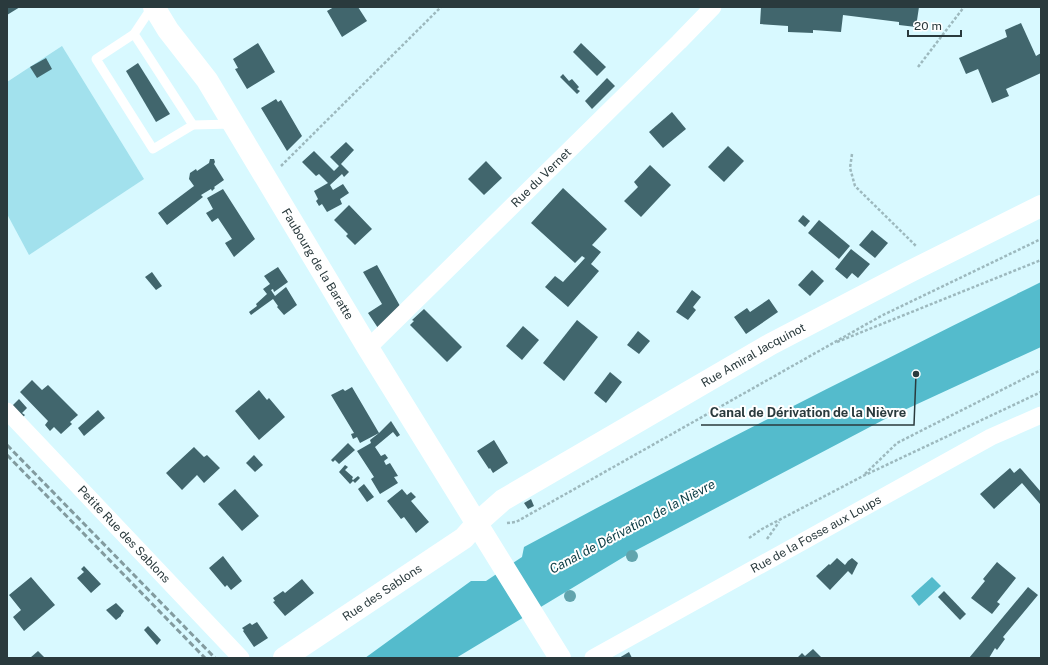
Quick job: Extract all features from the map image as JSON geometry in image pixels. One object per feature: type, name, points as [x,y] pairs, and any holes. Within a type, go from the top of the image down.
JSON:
[{"type":"main road","name":"Faubourg de la Baratte","points":[[153,7],[168,30],[207,80],[368,348],[560,658]]},
{"type":"main road","name":"Rue Amiral Jacquinot","points":[[476,523],[503,500],[771,344],[1041,206]]},
{"type":"main road","name":"Rue des Sablons","points":[[284,658],[464,538],[476,523]]},
{"type":"street","name":"Rue du Vernet","points":[[368,348],[713,7]]},
{"type":"street","name":"Petite Rue des Sablons","points":[[7,411],[241,658]]},
{"type":"street","name":"Rue de la Fosse aux Loups","points":[[593,658],[991,437],[1041,415]]},
{"type":"lane","points":[[153,7],[134,34],[96,60],[153,149],[193,125],[233,124]]},
{"type":"lane","points":[[134,34],[193,125]]},
{"type":"path","points":[[267,180],[441,7]]},
{"type":"path","points":[[918,67],[964,7]]},
{"type":"path","points":[[852,154],[850,168],[855,186],[932,261]]},
{"type":"path","points":[[476,523],[516,522],[881,316],[1041,239]]},
{"type":"path","points":[[828,346],[1041,260]]},
{"type":"path","points":[[863,476],[897,443],[1041,370]]},
{"type":"path","points":[[748,538],[762,529],[863,476],[1041,392]]},
{"type":"path","points":[[767,539],[780,520]]},
{"type":"shaded area","points":[[62,46],[144,179],[29,255],[7,214],[7,82]]},
{"type":"water","points":[[1041,282],[1041,347],[887,418],[627,555],[456,658],[365,658],[471,581],[486,581],[522,557],[524,547],[781,412]]},
{"type":"water","points":[[932,577],[941,586],[919,606],[911,596]]},
{"type":"building","points":[[7,7],[20,7],[7,15]]},
{"type":"building","points":[[334,7],[358,7],[367,21],[342,37],[327,11]]},
{"type":"building","points":[[761,7],[919,7],[916,27],[899,25],[899,22],[843,15],[841,32],[813,30],[813,33],[788,32],[788,26],[760,24]]},
{"type":"building","points":[[1021,23],[1036,56],[1041,53],[1041,73],[1006,89],[1009,96],[992,103],[978,69],[966,74],[959,58],[1007,37],[1005,30]]},
{"type":"building","points":[[258,43],[275,72],[247,89],[235,69],[238,68],[233,59]]},
{"type":"building","points":[[581,43],[606,67],[597,76],[573,52]]},
{"type":"building","points":[[46,58],[52,69],[37,78],[30,67]]},
{"type":"building","points":[[138,63],[170,114],[156,122],[126,71]]},
{"type":"building","points":[[563,74],[569,81],[572,79],[579,87],[577,89],[580,91],[577,94],[560,77]]},
{"type":"building","points":[[607,78],[615,86],[592,109],[585,101]]},
{"type":"building","points":[[276,99],[278,102],[281,100],[302,136],[287,151],[261,108]]},
{"type":"building","points":[[672,112],[686,129],[663,148],[649,132]]},
{"type":"building","points":[[346,142],[354,150],[341,164],[349,172],[344,177],[342,174],[330,185],[333,190],[343,184],[349,193],[340,199],[342,204],[327,212],[322,204],[319,206],[316,201],[318,199],[314,191],[328,183],[319,174],[316,176],[302,162],[314,151],[334,171],[339,166],[330,157]]},
{"type":"building","points":[[728,146],[744,161],[724,182],[708,167]]},
{"type":"building","points":[[210,159],[214,159],[214,164],[224,180],[214,187],[215,188],[212,191],[211,189],[201,195],[203,197],[167,225],[158,213],[194,186],[189,179],[190,173],[196,169],[197,171],[209,163]]},
{"type":"building","points":[[486,161],[502,178],[484,195],[468,179]]},
{"type":"building","points":[[650,165],[671,185],[641,217],[624,201],[638,187],[634,182]]},
{"type":"building","points":[[563,188],[607,229],[592,245],[601,252],[591,264],[599,271],[568,307],[545,287],[555,276],[563,282],[585,258],[582,256],[575,263],[531,223]]},
{"type":"building","points":[[223,189],[255,239],[234,257],[225,243],[232,239],[218,218],[212,222],[206,213],[213,209],[207,198]]},
{"type":"building","points":[[349,205],[372,229],[355,245],[346,236],[348,234],[334,220]]},
{"type":"building","points":[[803,215],[810,221],[805,227],[798,221]]},
{"type":"building","points":[[819,220],[850,246],[839,259],[808,233]]},
{"type":"building","points":[[872,230],[888,243],[875,258],[859,245]]},
{"type":"building","points":[[851,249],[870,264],[858,278],[852,273],[847,279],[835,269]]},
{"type":"building","points":[[377,265],[400,306],[378,328],[368,313],[382,304],[363,272]]},
{"type":"building","points":[[278,267],[288,282],[274,292],[273,289],[271,290],[275,296],[286,287],[297,305],[284,315],[277,307],[278,306],[273,299],[251,315],[249,312],[257,306],[256,304],[267,294],[263,289],[270,284],[264,276]]},
{"type":"building","points":[[812,270],[824,281],[810,296],[798,285]]},
{"type":"building","points":[[152,272],[162,286],[156,290],[145,277]]},
{"type":"building","points":[[692,290],[701,297],[693,307],[696,310],[688,320],[676,312]]},
{"type":"building","points":[[769,299],[778,312],[746,334],[734,317],[747,308],[750,312]]},
{"type":"building","points":[[424,309],[462,347],[447,362],[410,325],[414,321],[412,320]]},
{"type":"building","points":[[577,320],[598,337],[564,381],[543,363]]},
{"type":"building","points":[[523,326],[539,340],[522,360],[506,346]]},
{"type":"building","points":[[638,331],[650,341],[639,354],[627,345]]},
{"type":"building","points":[[610,372],[622,382],[606,403],[594,393]]},
{"type":"building","points":[[32,380],[42,390],[48,385],[78,415],[70,422],[72,424],[61,434],[54,427],[50,431],[45,425],[48,421],[20,392]]},
{"type":"building","points":[[352,387],[379,433],[360,443],[357,437],[353,439],[351,434],[354,433],[331,395],[343,389],[345,391]]},
{"type":"building","points":[[259,390],[267,400],[269,398],[285,417],[259,440],[235,411]]},
{"type":"building","points":[[19,399],[27,408],[22,413],[25,415],[22,418],[11,407]]},
{"type":"building","points":[[98,410],[105,418],[84,436],[78,428]]},
{"type":"building","points":[[391,421],[400,435],[397,437],[393,432],[375,447],[381,456],[385,454],[388,458],[384,461],[386,465],[390,463],[398,476],[394,477],[398,483],[380,494],[371,479],[374,477],[357,451],[371,443],[370,440]]},
{"type":"building","points":[[494,440],[508,463],[493,473],[477,451]]},
{"type":"building","points":[[348,443],[355,450],[339,464],[335,460],[333,462],[331,460]]},
{"type":"building","points":[[194,447],[204,457],[207,455],[220,468],[204,483],[197,475],[182,490],[166,473]]},
{"type":"building","points":[[254,455],[263,465],[255,472],[246,463]]},
{"type":"building","points":[[345,465],[348,467],[345,470],[353,477],[353,480],[358,476],[360,478],[355,483],[353,481],[350,484],[339,472]]},
{"type":"building","points":[[1010,468],[1014,473],[1020,468],[1041,492],[1040,504],[1022,483],[994,509],[980,494]]},
{"type":"building","points":[[364,484],[374,497],[367,502],[358,489]]},
{"type":"building","points":[[235,489],[259,516],[242,531],[218,504]]},
{"type":"building","points":[[402,489],[407,495],[411,492],[416,497],[411,501],[429,522],[416,533],[404,517],[401,519],[387,501]]},
{"type":"building","points":[[531,499],[534,506],[528,509],[524,503]]},
{"type":"building","points":[[223,556],[242,581],[231,590],[227,585],[225,587],[209,568]]},
{"type":"building","points":[[837,558],[845,565],[852,558],[858,563],[852,575],[848,571],[830,590],[816,576]]},
{"type":"building","points":[[997,562],[1016,578],[997,602],[1000,604],[992,614],[971,598],[985,581],[983,579]]},
{"type":"building","points":[[84,566],[101,584],[91,593],[77,578],[84,572],[81,569]]},
{"type":"building","points":[[31,577],[55,605],[24,631],[13,617],[21,610],[9,595]]},
{"type":"building","points":[[302,579],[314,593],[285,616],[273,602],[275,601],[273,598],[283,591],[285,593]]},
{"type":"building","points":[[1028,587],[1038,595],[1003,637],[1005,639],[997,650],[995,648],[989,658],[969,658]]},
{"type":"building","points":[[944,591],[966,614],[960,620],[938,597]]},
{"type":"building","points":[[116,603],[124,611],[116,620],[106,610]]},
{"type":"building","points":[[257,622],[268,638],[254,647],[242,628],[250,623],[252,625]]},
{"type":"building","points":[[148,626],[161,640],[157,645],[144,630]]},
{"type":"building","points":[[813,649],[822,658],[797,658],[802,653],[805,656]]},
{"type":"building","points":[[38,651],[45,658],[30,658]]},
{"type":"building","points":[[629,652],[632,658],[619,658]]},
{"type":"railway","points":[[7,445],[215,658]]},
{"type":"railway","points":[[7,455],[205,658]]},
{"type":"place","name":"Canal de Dérivation de la Nièvre","points":[[916,374]]}]
